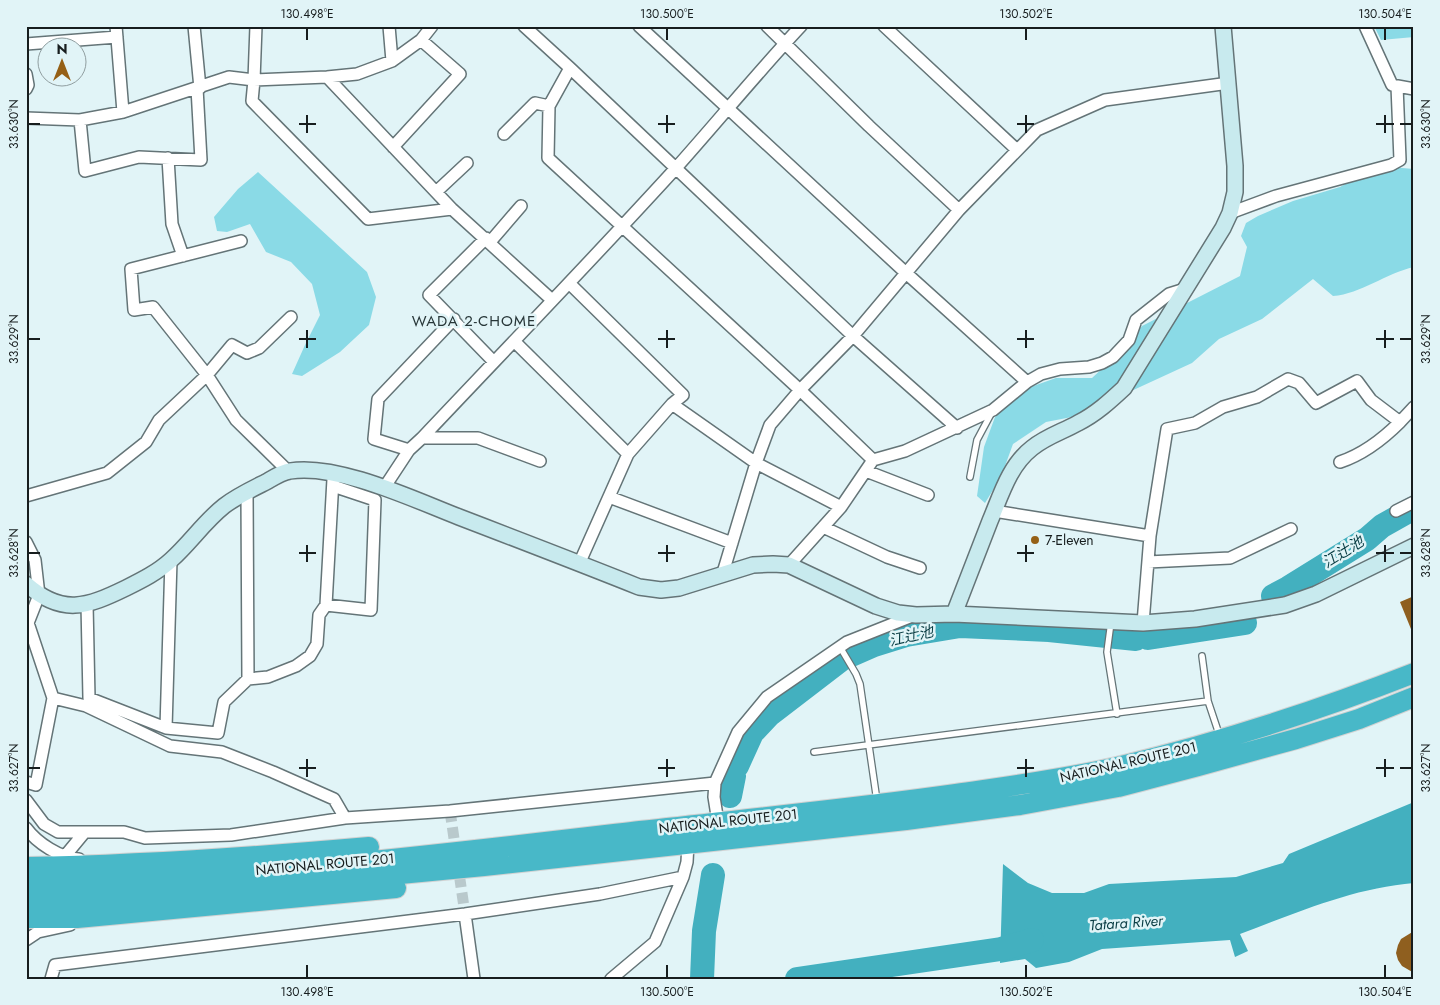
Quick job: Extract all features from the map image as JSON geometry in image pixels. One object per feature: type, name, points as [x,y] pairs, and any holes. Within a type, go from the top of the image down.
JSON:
[{"type":"highway","name":"NATIONAL ROUTE 201","points":[[26,883],[178,877],[347,863],[878,804],[1020,785],[1115,767],[1221,739],[1350,698],[1414,673]]},
{"type":"highway","name":"NATIONAL ROUTE 201","points":[[26,902],[180,895],[484,866],[925,818],[1020,805],[1118,787],[1296,739],[1359,719],[1414,697]]},
{"type":"highway","points":[[26,867],[95,866],[203,860],[562,830],[640,831]]},
{"type":"highway","points":[[26,918],[77,918],[356,893],[588,864],[626,850]]},
{"type":"street","points":[[80,120],[85,171],[139,157],[200,160],[199,88],[194,26]]},
{"type":"street","points":[[256,26],[252,101],[368,219],[452,209]]},
{"type":"street","points":[[389,26],[392,61]]},
{"type":"street","points":[[26,118],[80,120],[123,112],[229,77],[254,80],[357,74],[392,61],[421,40],[432,26]]},
{"type":"street","points":[[524,26],[853,336],[957,428]]},
{"type":"street","points":[[639,26],[728,110],[1027,382]]},
{"type":"street","points":[[767,26],[869,126],[959,210]]},
{"type":"street","points":[[384,488],[409,450],[515,342],[552,300],[622,227],[801,26]]},
{"type":"street","points":[[884,26],[1017,150]]},
{"type":"street","points":[[954,614],[994,511],[1016,465],[1030,450],[1048,436],[1086,418],[1108,404],[1124,388],[1223,228],[1230,213],[1235,192],[1235,166],[1223,26]]},
{"type":"street","points":[[1365,26],[1392,86],[1414,89]]},
{"type":"street","points":[[26,44],[117,32],[123,112]]},
{"type":"street","points":[[393,147],[460,74],[421,40]]},
{"type":"street","points":[[570,68],[549,106],[548,158],[800,390],[873,460]]},
{"type":"street","points":[[26,74],[28,85],[26,89]]},
{"type":"street","points":[[328,77],[452,209],[552,300]]},
{"type":"street","points":[[722,576],[756,463],[770,425],[800,390],[853,336],[959,210],[1036,130],[1106,100],[1229,83]]},
{"type":"street","points":[[1230,213],[1276,196],[1391,165],[1400,160],[1397,86]]},
{"type":"street","points":[[504,134],[534,103],[549,106]]},
{"type":"street","points":[[168,158],[172,224],[183,256]]},
{"type":"street","points":[[436,192],[467,163]]},
{"type":"street","points":[[494,362],[429,294],[522,206]]},
{"type":"street","points":[[241,241],[131,269],[134,310],[153,307],[207,375],[236,420],[288,471]]},
{"type":"street","points":[[569,283],[683,395],[672,404],[628,454],[580,564]]},
{"type":"street","points":[[789,566],[841,507],[873,460],[905,451],[957,428],[992,410],[1027,382],[1041,374],[1060,369],[1089,367],[1113,357],[1129,340],[1136,320],[1168,294],[1185,289]]},
{"type":"street","points":[[26,496],[107,472],[146,442],[159,420],[207,375],[232,345],[247,353],[258,348],[291,317]]},
{"type":"street","points":[[409,450],[374,439],[378,399],[454,319]]},
{"type":"street","points":[[515,342],[628,454]]},
{"type":"street","points":[[1143,624],[1150,536],[1167,429],[1195,423],[1223,407],[1257,397],[1288,379],[1299,383],[1316,403],[1356,381],[1371,400],[1400,422]]},
{"type":"street","points":[[672,404],[756,463],[841,507]]},
{"type":"street","points":[[1340,462],[1355,457],[1382,440],[1413,411]]},
{"type":"street","points":[[422,438],[478,438],[540,461]]},
{"type":"street","points":[[26,584],[39,595],[71,606],[87,604],[109,596],[147,578],[171,560],[224,506],[288,471],[309,470],[333,479],[375,500],[371,610],[326,605]]},
{"type":"street","points":[[866,471],[928,495]]},
{"type":"street","points":[[333,479],[384,488],[639,587],[661,590],[680,588],[754,565],[773,564],[789,566],[876,606],[898,613],[916,615],[954,614],[1143,624],[1195,619],[1285,604],[1316,594],[1414,546]]},
{"type":"street","points":[[87,604],[89,698],[166,728],[218,732],[224,702],[248,680],[268,677],[296,666],[310,656],[317,644],[319,615],[326,605],[333,479]]},
{"type":"street","points":[[247,492],[248,680]]},
{"type":"street","points":[[609,497],[732,543]]},
{"type":"street","points":[[1396,511],[1414,502]]},
{"type":"street","points":[[994,511],[1150,536]]},
{"type":"street","points":[[823,527],[887,557],[920,568]]},
{"type":"street","points":[[1148,562],[1230,558],[1291,528]]},
{"type":"street","points":[[26,542],[35,560],[39,595],[28,623],[54,698],[36,785],[26,782]]},
{"type":"street","points":[[166,728],[171,560]]},
{"type":"street","points":[[718,822],[714,797],[715,783],[738,732],[767,697],[847,642],[916,615]]},
{"type":"street","points":[[54,698],[86,706],[170,746],[222,752],[273,772],[334,800],[345,818]]},
{"type":"street","points":[[26,800],[44,824],[58,832],[124,832],[145,838],[231,835],[345,818],[450,811],[715,783]]},
{"type":"street","points":[[26,828],[34,838],[72,859],[203,860]]},
{"type":"street","points":[[65,856],[84,832]]},
{"type":"street","points":[[611,979],[655,942],[683,876],[687,862],[688,844]]},
{"type":"street","points":[[51,979],[55,965],[465,914],[600,894],[683,876]]},
{"type":"street","points":[[26,940],[38,932],[113,914]]},
{"type":"street","points":[[465,914],[474,979]]},
{"type":"lane","points":[[970,477],[977,440],[992,410]]},
{"type":"lane","points":[[1111,622],[1107,652],[1117,714]]},
{"type":"lane","points":[[840,647],[860,684],[878,804]]},
{"type":"lane","points":[[1202,656],[1208,701],[1221,739]]},
{"type":"lane","points":[[814,752],[1208,701]]},
{"type":"shaded area","points":[[1374,26],[1414,26],[1414,37],[1381,40]]},
{"type":"shaded area","points":[[1378,166],[1414,169],[1414,267],[1393,274],[1364,288],[1333,296],[1313,279],[1262,319],[1219,339],[1192,363],[1077,416],[1046,422],[1013,444],[1001,477],[985,503],[977,496],[984,447],[995,417],[1022,390],[1056,378],[1092,378],[1119,353],[1142,326],[1240,276],[1247,247],[1241,236],[1246,223],[1293,201],[1340,187]]},
{"type":"shaded area","points":[[258,172],[367,272],[376,297],[369,325],[340,352],[302,376],[292,374],[320,315],[312,284],[291,262],[266,252],[250,224],[227,232],[217,231],[214,217],[238,189]]},
{"type":"water","points":[[1414,802],[1414,883],[1369,890],[1325,902],[1240,934],[1248,951],[1235,957],[1230,940],[1102,949],[1069,962],[1036,968],[1025,959],[1000,963],[1003,864],[1028,883],[1052,893],[1084,893],[1109,884],[1236,877],[1283,863],[1289,854]]},
{"type":"building","points":[[1414,596],[1414,634],[1413,634],[1400,602]]},
{"type":"building","points":[[1414,931],[1414,973],[1402,966],[1396,953],[1401,939]]},
{"type":"waterway","name":"江辻池","points":[[1273,596],[1367,539],[1382,526],[1414,508]]},
{"type":"waterway","name":"江辻池","points":[[1148,638],[1245,623]]},
{"type":"waterway","name":"江辻池","points":[[737,766],[752,733],[769,715],[842,659],[874,645],[906,635],[960,626],[1049,630],[1136,639]]},
{"type":"waterway","name":"江辻池","points":[[730,796],[734,776]]},
{"type":"waterway","name":"江辻池","points":[[702,979],[704,931],[713,875]]},
{"type":"waterway","name":"Tatara River","points":[[797,979],[1001,949],[1032,940]]},
{"type":"tunnel","points":[[450,811],[465,914]]},
{"type":"place","name":"7-Eleven","points":[[1035,540]]},
{"type":"district","name":"WADA 2-CHOME","points":[[474,321]]}]
